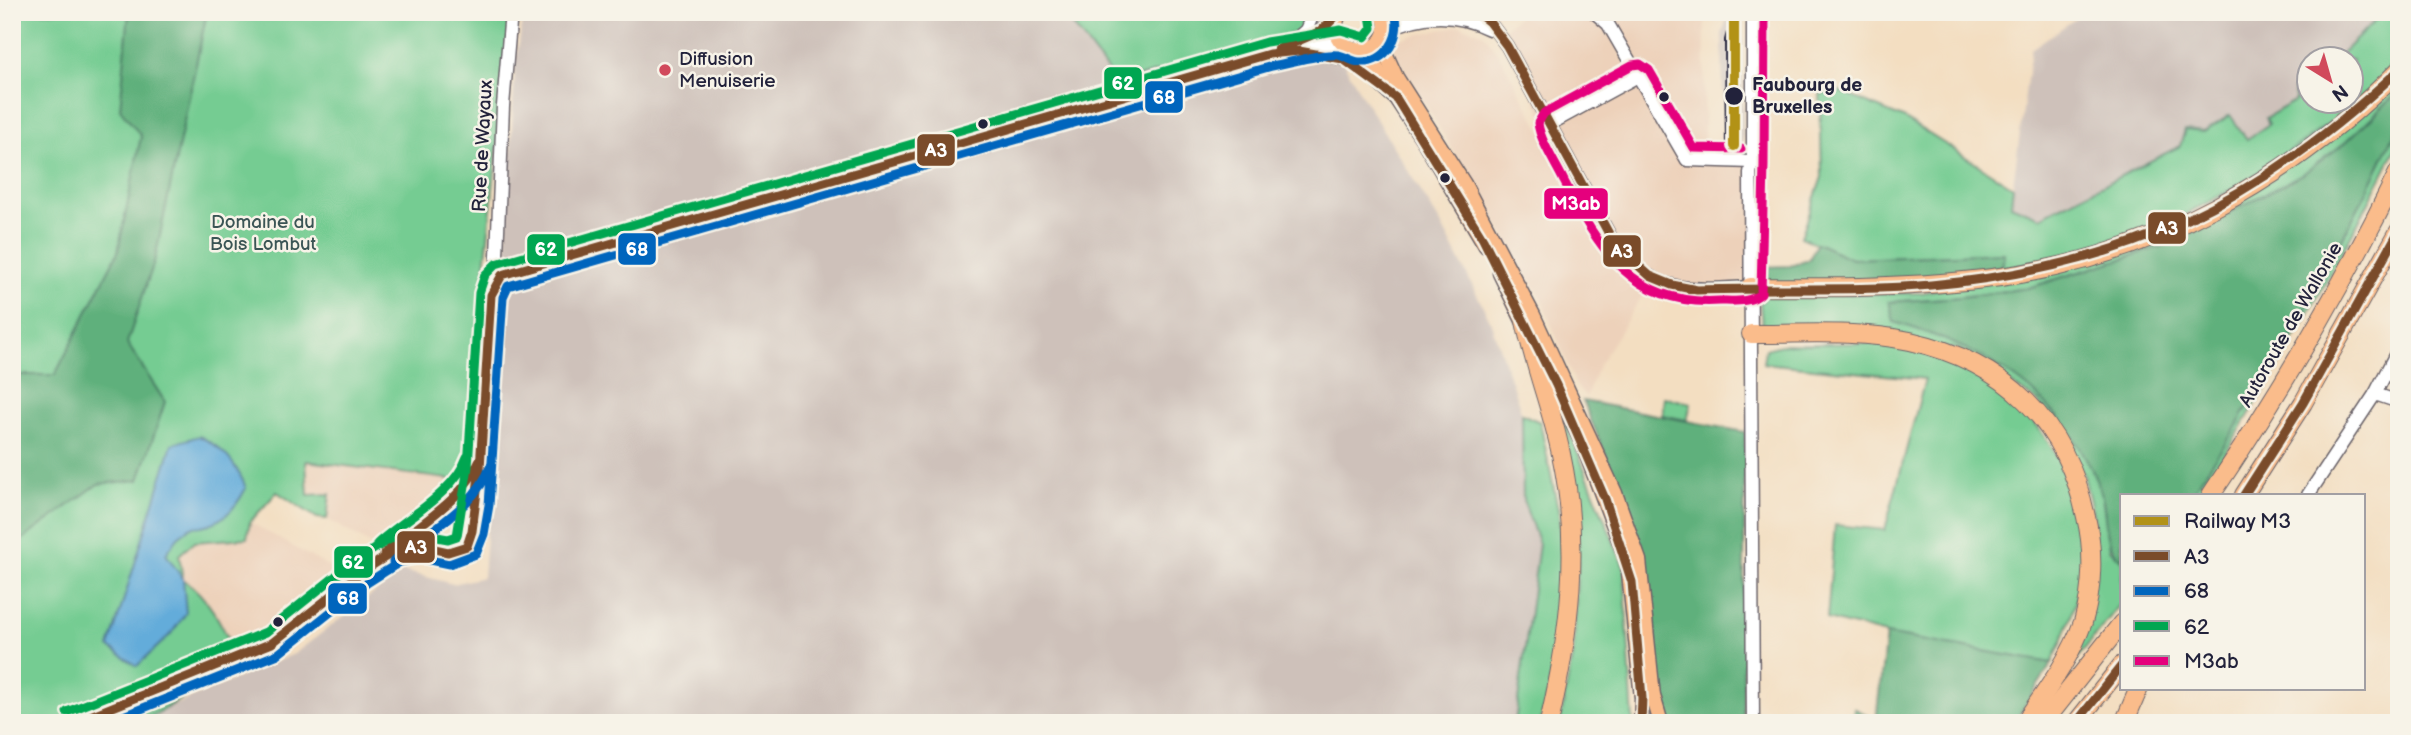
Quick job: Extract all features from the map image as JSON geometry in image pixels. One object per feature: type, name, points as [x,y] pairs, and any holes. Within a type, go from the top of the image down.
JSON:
[{"type":"highway","points":[[1750,287],[1928,285],[2001,277],[2101,255],[2148,239],[2235,198],[2326,136],[2399,70]]},
{"type":"highway","name":"Autoroute de Wallonie","points":[[2212,494],[2287,378],[2399,172]]},
{"type":"highway","points":[[2245,494],[2303,403],[2399,231]]},
{"type":"highway","points":[[1525,321],[1561,453],[1570,502],[1574,562],[1570,621],[1549,723]]},
{"type":"highway","points":[[1751,334],[1857,335],[1909,341],[1947,352],[2001,379],[2029,402],[2051,429],[2072,465],[2083,499],[2091,557],[2089,590],[2083,621],[2067,659],[2024,723]]},
{"type":"highway","points":[[2043,723],[2120,625]]},
{"type":"highway","points":[[2076,723],[2120,668]]},
{"type":"highway","points":[[2124,723],[2138,690]]},
{"type":"main road","points":[[1382,12],[1383,36],[1396,77],[1464,184],[1527,303],[1566,380],[1615,494],[1639,560],[1653,696],[1661,723]]},
{"type":"main road","points":[[1338,15],[1336,29],[1342,42],[1373,63],[1453,187],[1525,321],[1582,442],[1628,564],[1642,698],[1640,723]]},
{"type":"main road","points":[[1359,51],[1369,50],[1383,36]]},
{"type":"street","name":"Rue de Wayaux","points":[[472,519],[478,494],[491,295],[496,281],[503,106],[511,12]]},
{"type":"street","points":[[1295,47],[1314,12]]},
{"type":"street","points":[[1476,12],[1496,33],[1517,64],[1615,245],[1641,272],[1675,288],[1750,287]]},
{"type":"street","points":[[1594,12],[1608,24],[1687,160],[1752,162]]},
{"type":"street","points":[[1753,12],[1750,287],[1753,723]]},
{"type":"street","points":[[1383,36],[1402,23],[1448,13],[1496,33]]},
{"type":"street","points":[[1295,47],[1338,15]]},
{"type":"street","points":[[496,281],[508,272],[1269,54],[1295,47],[1342,42]]},
{"type":"street","points":[[1295,47],[1343,59],[1362,70],[1387,94],[1396,98]]},
{"type":"street","points":[[1550,124],[1638,76]]},
{"type":"street","points":[[2309,494],[2375,394],[2399,348]]},
{"type":"street","points":[[2375,394],[2399,402]]},
{"type":"street","points":[[72,723],[272,643],[292,631],[376,561],[403,534],[429,517],[469,484],[479,467]]},
{"type":"street","points":[[376,561],[410,546],[435,547],[453,552],[467,545],[474,533],[472,519],[462,507],[446,504]]},
{"type":"street","points":[[429,517],[426,530],[435,547]]},
{"type":"shaded area","points":[[524,12],[1315,12],[1368,106],[1441,224],[1490,320],[1522,414],[1523,500],[1539,544],[1515,723],[143,723],[158,712],[294,654],[403,571],[453,584],[483,577],[503,309],[515,67]]},
{"type":"shaded area","points":[[1524,12],[1591,12],[1614,34],[1681,142],[1616,23],[1601,12],[1705,12],[1704,159],[1752,163],[1753,281],[1697,290],[1646,275],[1600,227],[1500,31]]},
{"type":"shaded area","points":[[1729,12],[1743,12],[1743,155],[1724,156],[1722,34]]},
{"type":"shaded area","points":[[2085,12],[2399,12],[2366,98],[2366,46],[2296,46],[2296,116],[2337,116],[2001,277],[2031,49]]},
{"type":"shaded area","points":[[1460,25],[1484,34],[1500,56],[1600,237],[1645,291],[1599,365],[1586,397],[1576,385],[1539,294],[1394,52],[1395,40]]},
{"type":"shaded area","points":[[306,461],[463,481],[378,549],[327,519],[330,494],[308,496]]},
{"type":"shaded area","points":[[250,522],[353,581],[237,657],[198,590],[183,579],[179,555],[193,542],[247,538]]},
{"type":"green space","name":"Domaine du Bois Lombut","points":[[12,12],[519,12],[506,64],[463,481],[306,461],[308,495],[330,494],[327,519],[317,518],[277,492],[250,522],[247,538],[194,542],[179,555],[183,579],[209,605],[237,657],[72,723],[14,723],[12,719]]},
{"type":"green space","points":[[129,12],[207,12],[155,259],[127,343],[165,402],[139,480],[98,484],[12,547],[12,375],[55,375],[118,252],[141,136],[120,109]]},
{"type":"green space","points":[[1063,12],[1314,12],[1306,30],[1117,83]]},
{"type":"green space","points":[[2384,12],[2399,12],[2399,64],[2366,95],[2366,46],[2349,46]]},
{"type":"green space","points":[[2399,75],[2399,96],[2397,93],[2346,142],[2304,173],[2173,243],[2028,288],[1961,297],[1889,302],[1940,335],[1969,347],[2030,387],[2082,447],[2101,490],[2110,549],[2120,559],[2120,605],[2063,676],[2085,630],[2094,519],[2084,476],[2061,431],[2036,400],[1958,349],[1771,329],[1762,325],[1760,303],[1767,295],[1921,293],[2165,238],[2340,116],[2366,116],[2366,98]]},
{"type":"green space","points":[[1839,91],[1905,119],[2013,187],[2011,205],[2040,217],[2180,146],[2185,130],[2204,132],[2230,115],[2247,139],[2269,124],[2266,118],[2296,100],[2296,116],[2344,116],[2312,147],[2122,248],[2001,277],[2004,253],[1852,259],[1801,237],[1822,177],[1820,94]]},
{"type":"green space","points":[[2397,93],[2399,125],[2297,326],[2230,437],[2191,494],[2120,494],[2120,558],[2110,544],[2102,496],[2083,453],[2064,425],[2042,400],[1990,361],[1928,333],[1894,322],[1889,302],[1961,297],[2028,288],[2173,243],[2304,173],[2346,142]]},
{"type":"green space","points":[[2399,125],[2399,143],[2304,322],[2226,453],[2199,494],[2191,494],[2276,360],[2352,220]]},
{"type":"green space","points":[[1817,243],[1852,259],[2004,253],[2001,277],[1761,287],[1759,267],[1790,266],[1809,260]]},
{"type":"green space","points":[[1786,344],[1875,344],[1926,353],[1963,367],[1995,387],[2024,412],[2048,441],[2066,474],[2078,511],[2083,551],[2078,594],[2052,663],[1886,634],[1827,619],[1835,525],[1885,530],[1925,379],[1763,363],[1765,349]]},
{"type":"green space","points":[[1664,397],[1691,403],[1687,420],[1662,415]]},
{"type":"green space","points":[[1556,399],[1624,567],[1633,723],[1560,723],[1574,646],[1578,553]]},
{"type":"green space","points":[[1583,401],[1745,432],[1743,723],[1673,723],[1665,713],[1657,686],[1654,609],[1643,556],[1625,503]]},
{"type":"green space","points":[[1522,414],[1540,422],[1559,514],[1564,583],[1548,693],[1540,723],[1515,723],[1539,544],[1523,500]]},
{"type":"green space","points":[[1886,634],[2052,663],[2014,723],[1853,723],[1854,708],[1876,721]]},
{"type":"green space","points":[[231,667],[143,723],[76,723]]},
{"type":"water","points":[[199,436],[228,457],[246,488],[224,516],[209,524],[191,527],[178,537],[166,554],[183,579],[186,613],[171,634],[137,666],[109,647],[172,444]]},
{"type":"tram line","points":[[1726,154],[1725,40],[1732,12]]},
{"type":"tram line","points":[[1741,112],[1741,154]]},
{"type":"rail line","name":"M3","points":[[1734,12],[1734,146]]},
{"type":"transit line","name":"A3","points":[[1277,50],[1321,31],[1340,12]]},
{"type":"transit line","name":"68","points":[[106,723],[278,654],[367,583],[400,562],[420,558],[449,564],[476,554],[484,534],[489,505],[503,297],[508,286],[1272,66],[1331,55],[1359,62],[1369,61],[1385,53],[1390,47],[1396,30],[1395,12]]},
{"type":"transit line","name":"A3","points":[[1476,12],[1489,22],[1507,46],[1615,245],[1650,276],[1672,285],[1697,290],[1931,285],[2001,276],[2066,263],[2127,244],[2185,221],[2240,192],[2346,117],[2399,70]]},
{"type":"transit line","name":"M3ab","points":[[1764,163],[1765,12]]},
{"type":"transit line","name":"62","points":[[67,712],[266,632],[352,563],[390,539],[415,533],[448,539],[457,536],[468,467],[479,293],[485,275],[496,264],[1266,42],[1341,30],[1365,37],[1372,28],[1370,15]]},
{"type":"transit line","name":"A3","points":[[73,723],[272,643],[360,573],[395,551],[421,546],[448,552],[467,546],[472,531],[480,468],[491,295],[502,275],[1269,54],[1299,51],[1343,59],[1396,98],[1483,239],[1556,385],[1605,499],[1632,582],[1642,698],[1641,723]]},
{"type":"transit line","name":"M3ab","points":[[1741,149],[1694,148],[1649,70],[1640,64],[1632,65],[1544,113],[1538,123],[1545,145],[1577,206],[1606,251],[1642,284],[1664,294],[1690,300],[1742,301],[1761,293],[1764,165]]},
{"type":"transit line","name":"A3","points":[[2245,494],[2303,403],[2399,231]]},
{"type":"transit line","name":"62","points":[[377,544],[440,494],[461,470],[467,457]]},
{"type":"transit line","name":"A3","points":[[384,554],[451,501],[472,475],[479,461]]},
{"type":"transit line","name":"68","points":[[393,562],[462,507],[484,480],[491,465]]},
{"type":"transit line","name":"A3","points":[[2076,723],[2120,668]]},
{"type":"place","name":"Diffusion Menuiserie","points":[[665,70]]},
{"type":"place","name":"Faubourg de Bruxelles","points":[[1734,96]]}]
